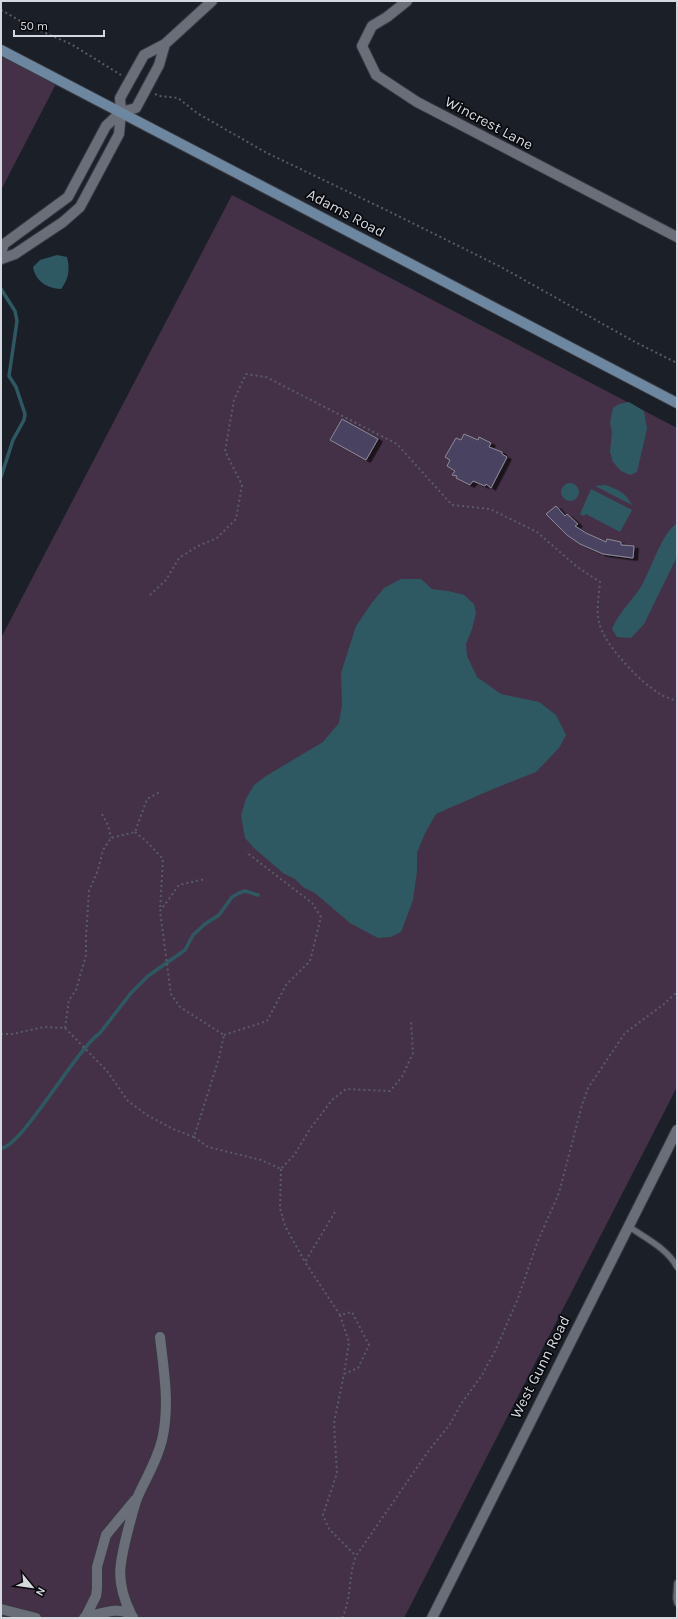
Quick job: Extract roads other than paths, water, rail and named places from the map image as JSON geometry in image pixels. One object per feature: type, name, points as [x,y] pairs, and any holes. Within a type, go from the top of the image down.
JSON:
[{"type":"main road","name":"Adams Road","points":[[1,50],[677,403]]},
{"type":"street","points":[[1,259],[15,254],[72,215],[80,207],[118,134],[121,112],[120,98],[144,54],[165,44],[212,1]]},
{"type":"street","name":"Wincrest Lane","points":[[407,1],[387,17],[372,26],[362,46],[376,75],[417,102],[677,237]]},
{"type":"street","points":[[1,253],[4,244],[68,197],[106,126],[121,112],[136,108],[159,66],[165,44]]},
{"type":"street","points":[[60,204],[72,215]]},
{"type":"street","name":"West Gunn Road","points":[[432,1618],[677,1130]]},
{"type":"street","points":[[132,1616],[122,1594],[120,1569],[121,1556],[137,1497],[157,1457],[166,1416],[166,1393],[160,1337]]},
{"type":"street","points":[[84,1618],[96,1596],[97,1567],[106,1535],[137,1497]]},
{"type":"street","points":[[1,1609],[36,1618]]},
{"type":"street","points":[[84,1618],[114,1611],[123,1611],[132,1616]]},
{"type":"lane","points":[[628,1226],[659,1246],[674,1261],[677,1267]]},
{"type":"lane","points":[[677,1583],[677,1603]]},
{"type":"water","points":[[57,255],[67,257],[68,274],[61,289],[47,286],[39,280],[33,267],[40,260]]},
{"type":"water","points":[[629,402],[644,411],[647,429],[637,472],[630,475],[621,471],[613,462],[610,452],[612,432],[610,422],[613,408],[619,404]]},
{"type":"water","points":[[566,483],[574,483],[579,488],[577,499],[574,501],[566,501],[561,496],[561,488]]},
{"type":"water","points":[[605,485],[621,492],[627,497],[632,505],[595,486]]},
{"type":"water","points":[[591,489],[632,510],[620,532],[586,514],[584,516],[580,514]]},
{"type":"water","points":[[677,523],[677,553],[675,561],[644,624],[631,638],[617,637],[612,629],[615,623],[642,585],[666,535]]},
{"type":"water","points":[[401,579],[421,579],[432,589],[464,595],[474,604],[476,613],[466,644],[467,656],[477,677],[501,694],[539,702],[556,715],[566,735],[559,748],[536,772],[436,814],[425,833],[417,853],[417,871],[413,900],[401,932],[390,937],[378,938],[350,923],[315,893],[303,887],[295,879],[283,873],[254,848],[245,838],[241,815],[246,799],[254,785],[266,776],[323,742],[339,723],[342,705],[341,673],[356,626],[384,588]]},
{"type":"waterway","points":[[1,289],[15,311],[17,321],[9,376],[16,387],[25,414],[24,420],[13,440],[1,477]]},
{"type":"waterway","points":[[1,1148],[10,1143],[22,1132],[77,1058],[90,1042],[100,1033],[131,993],[148,976],[185,950],[193,935],[205,924],[219,915],[232,897],[245,891],[258,895]]}]
